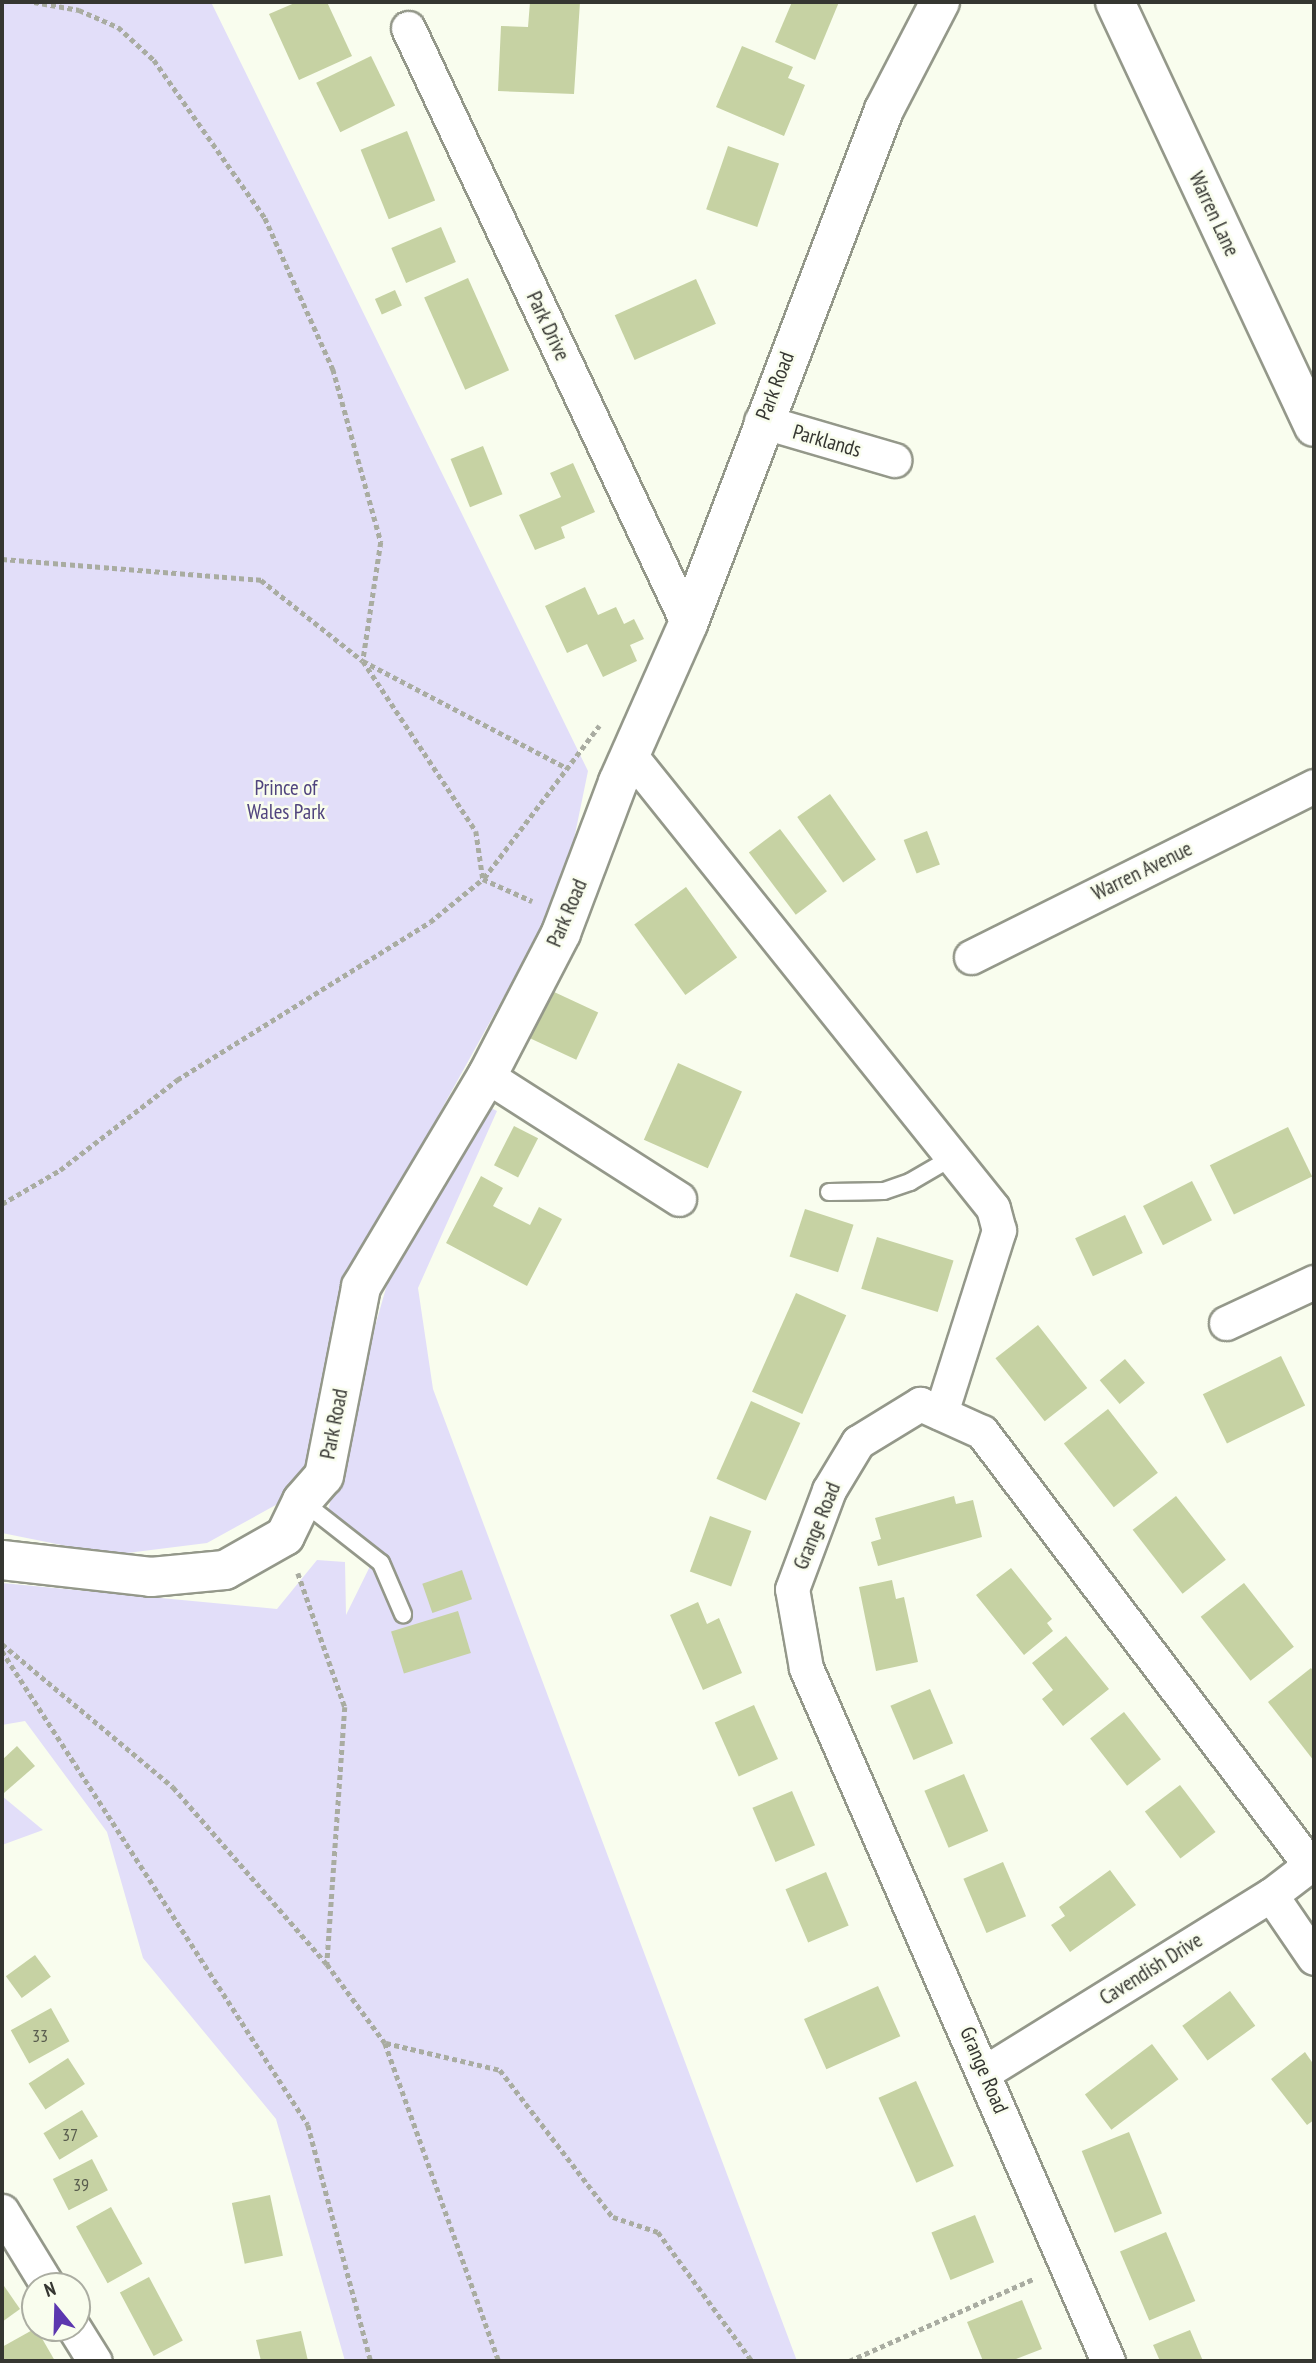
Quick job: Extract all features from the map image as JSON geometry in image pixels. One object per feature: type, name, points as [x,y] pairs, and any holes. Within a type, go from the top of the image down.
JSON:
[{"type":"street","name":"Park Road","points":[[285,1536],[302,1501],[324,1476],[361,1287],[487,1076],[561,933],[630,755],[688,624],[761,421],[884,110],[940,2]]},
{"type":"street","name":"Warren Lane","points":[[1115,2],[1314,426]]},
{"type":"street","name":"Park Drive","points":[[408,28],[688,624]]},
{"type":"street","name":"Parklands","points":[[761,421],[894,460]]},
{"type":"street","points":[[630,755],[950,1158],[993,1208],[999,1230],[941,1413]]},
{"type":"street","name":"Warren Avenue","points":[[971,957],[1314,786]]},
{"type":"street","points":[[487,1076],[679,1199]]},
{"type":"street","points":[[1226,1323],[1314,1282]]},
{"type":"street","name":"Grange Road","points":[[1108,2361],[985,2073],[806,1668],[792,1589],[829,1490],[858,1442],[920,1404],[982,1432],[1312,1864]]},
{"type":"street","points":[[2,1560],[151,1577],[225,1570],[285,1536]]},
{"type":"street","name":"Cavendish Drive","points":[[985,2073],[1271,1895],[1312,1864]]},
{"type":"street","points":[[1271,1895],[1314,1958]]},
{"type":"street","points":[[2,2211],[39,2272]]},
{"type":"street","points":[[83,2342],[95,2361]]},
{"type":"lane","points":[[829,1192],[884,1191],[910,1182],[950,1158]]},
{"type":"lane","points":[[302,1501],[381,1563],[403,1614]]},
{"type":"path","points":[[34,2],[79,10],[118,27],[154,60],[265,218],[332,369],[382,542],[363,661],[476,831],[483,879]]},
{"type":"path","points":[[2,559],[261,580],[363,661],[567,768]]},
{"type":"path","points":[[2,1204],[60,1170],[177,1080],[430,922],[483,879],[599,725],[610,719]]},
{"type":"path","points":[[483,879],[539,904]]},
{"type":"path","points":[[285,1536],[345,1707],[327,1964]]},
{"type":"path","points":[[2,1644],[173,1787],[327,1964],[385,2043],[499,2361]]},
{"type":"path","points":[[2,1651],[308,2125],[371,2361]]},
{"type":"path","points":[[385,2043],[500,2070],[613,2217],[657,2232],[752,2361]]},
{"type":"path","points":[[849,2361],[1066,2263]]},
{"type":"green space","name":"Prince of Wales Park","points":[[2,2],[211,2],[588,771],[564,888],[346,1282],[310,1486],[207,1543],[111,1555],[2,1533]]},
{"type":"green space","points":[[483,1104],[497,1111],[418,1288],[433,1389],[797,2361],[345,2361],[276,2119],[143,1958],[107,1832],[25,1721],[2,1725],[2,1583],[277,1609],[317,1560],[345,1562],[346,1615],[377,1552],[328,1511],[364,1365],[396,1253]]},
{"type":"green space","points":[[2,1796],[43,1830],[2,1845]]},
{"type":"building","points":[[297,2],[327,2],[352,56],[299,80],[269,14]]},
{"type":"building","points":[[530,2],[580,2],[574,94],[498,91],[501,26],[528,27]]},
{"type":"building","points":[[792,2],[839,2],[815,60],[775,42]]},
{"type":"building","points":[[742,46],[793,67],[788,78],[805,85],[784,136],[716,107]]},
{"type":"building","points":[[371,56],[395,105],[340,132],[316,83]]},
{"type":"building","points":[[407,131],[435,201],[389,219],[361,150]]},
{"type":"building","points":[[728,146],[779,164],[757,227],[706,209]]},
{"type":"building","points":[[441,227],[456,262],[406,283],[391,248]]},
{"type":"building","points":[[468,278],[509,370],[465,390],[424,298]]},
{"type":"building","points":[[696,279],[716,324],[635,360],[615,315]]},
{"type":"building","points":[[395,290],[402,306],[382,314],[375,299]]},
{"type":"building","points":[[483,446],[502,494],[470,507],[451,459]]},
{"type":"building","points":[[573,463],[595,512],[561,527],[565,538],[535,550],[519,515],[561,497],[550,473]]},
{"type":"building","points":[[585,587],[598,615],[616,607],[624,624],[634,619],[644,639],[630,645],[637,661],[603,677],[587,644],[567,653],[545,606]]},
{"type":"building","points":[[830,794],[876,860],[843,882],[797,817]]},
{"type":"building","points":[[780,829],[827,891],[796,915],[749,852]]},
{"type":"building","points":[[927,831],[940,865],[917,874],[904,840]]},
{"type":"building","points":[[686,887],[737,957],[685,995],[634,925]]},
{"type":"building","points":[[552,991],[598,1013],[576,1060],[530,1038]]},
{"type":"building","points":[[678,1063],[742,1091],[708,1168],[644,1140]]},
{"type":"building","points":[[514,1126],[538,1138],[518,1177],[494,1165]]},
{"type":"building","points":[[1288,1127],[1312,1176],[1234,1215],[1210,1165]]},
{"type":"building","points":[[481,1176],[503,1188],[493,1206],[530,1225],[539,1207],[562,1219],[527,1286],[446,1243]]},
{"type":"building","points":[[1192,1181],[1212,1220],[1163,1245],[1143,1206]]},
{"type":"building","points":[[805,1209],[854,1225],[838,1272],[790,1257]]},
{"type":"building","points":[[1125,1215],[1143,1253],[1093,1276],[1075,1238]]},
{"type":"building","points":[[877,1237],[954,1260],[938,1312],[861,1289]]},
{"type":"building","points":[[796,1293],[846,1315],[802,1414],[752,1392]]},
{"type":"building","points":[[1038,1325],[1087,1388],[1045,1421],[995,1358]]},
{"type":"building","points":[[1281,1356],[1305,1405],[1227,1444],[1203,1394]]},
{"type":"building","points":[[1125,1359],[1145,1383],[1120,1404],[1100,1380]]},
{"type":"building","points":[[751,1401],[800,1423],[766,1501],[716,1479]]},
{"type":"building","points":[[1108,1409],[1158,1473],[1114,1507],[1064,1443]]},
{"type":"building","points":[[954,1496],[956,1504],[973,1500],[982,1537],[878,1566],[871,1542],[881,1539],[875,1518]]},
{"type":"building","points":[[1176,1496],[1226,1560],[1183,1594],[1133,1530]]},
{"type":"building","points":[[710,1516],[751,1531],[731,1586],[690,1571]]},
{"type":"building","points":[[1011,1568],[1052,1619],[1047,1623],[1053,1631],[1024,1655],[976,1595]]},
{"type":"building","points":[[462,1570],[472,1599],[432,1613],[422,1584]]},
{"type":"building","points":[[892,1580],[896,1599],[904,1597],[918,1662],[876,1671],[859,1587]]},
{"type":"building","points":[[1244,1583],[1294,1647],[1251,1681],[1201,1617]]},
{"type":"building","points":[[698,1602],[707,1624],[719,1618],[742,1673],[703,1690],[670,1615]]},
{"type":"building","points":[[458,1611],[471,1653],[404,1674],[391,1631]]},
{"type":"building","points":[[1066,1636],[1109,1689],[1063,1726],[1042,1699],[1053,1690],[1032,1663]]},
{"type":"building","points":[[1311,1668],[1314,1672],[1314,1761],[1268,1702]]},
{"type":"building","points":[[930,1689],[953,1743],[913,1760],[890,1706]]},
{"type":"building","points":[[754,1705],[778,1759],[739,1776],[715,1722]]},
{"type":"building","points":[[1124,1712],[1161,1759],[1127,1786],[1090,1738]]},
{"type":"building","points":[[17,1746],[35,1766],[4,1793],[2,1760]]},
{"type":"building","points":[[964,1774],[988,1831],[949,1848],[924,1791]]},
{"type":"building","points":[[1180,1785],[1216,1832],[1180,1859],[1145,1811]]},
{"type":"building","points":[[792,1791],[815,1845],[775,1862],[752,1808]]},
{"type":"building","points":[[1003,1862],[1026,1916],[986,1933],[963,1879]]},
{"type":"building","points":[[1110,1870],[1136,1905],[1070,1952],[1051,1925],[1065,1916],[1059,1907]]},
{"type":"building","points":[[826,1872],[849,1925],[808,1943],[785,1889]]},
{"type":"building","points":[[35,1955],[51,1977],[22,1998],[6,1976]]},
{"type":"building","points":[[878,1986],[900,2036],[826,2069],[804,2019]]},
{"type":"building","points":[[1230,1991],[1255,2026],[1208,2060],[1182,2026]]},
{"type":"building","points":[[51,2008],[69,2041],[29,2064],[11,2030]]},
{"type":"building","points":[[1152,2044],[1178,2079],[1111,2130],[1085,2095]]},
{"type":"building","points":[[1305,2052],[1314,2065],[1314,2120],[1307,2125],[1271,2079]]},
{"type":"building","points":[[68,2058],[85,2084],[45,2110],[29,2084]]},
{"type":"building","points":[[916,2081],[954,2166],[916,2183],[879,2098]]},
{"type":"building","points":[[82,2110],[98,2137],[59,2160],[43,2133]]},
{"type":"building","points":[[1129,2132],[1162,2214],[1115,2233],[1082,2151]]},
{"type":"building","points":[[92,2159],[108,2190],[69,2210],[53,2179]]},
{"type":"building","points":[[270,2195],[283,2256],[245,2264],[232,2203]]},
{"type":"building","points":[[111,2207],[143,2264],[108,2283],[76,2226]]},
{"type":"building","points":[[975,2215],[994,2262],[951,2280],[931,2233]]},
{"type":"building","points":[[1166,2232],[1195,2301],[1149,2321],[1120,2252]]},
{"type":"building","points":[[149,2277],[183,2341],[154,2356],[120,2292]]},
{"type":"building","points":[[2,2283],[20,2309],[2,2322]]},
{"type":"building","points":[[1022,2300],[1042,2349],[1011,2361],[983,2361],[967,2322]]},
{"type":"building","points":[[1190,2330],[1203,2361],[1160,2361],[1153,2345]]},
{"type":"building","points":[[301,2331],[308,2361],[261,2361],[256,2340]]},
{"type":"building","points":[[21,2336],[21,2342],[44,2342],[55,2361],[2,2361],[2,2347]]}]
